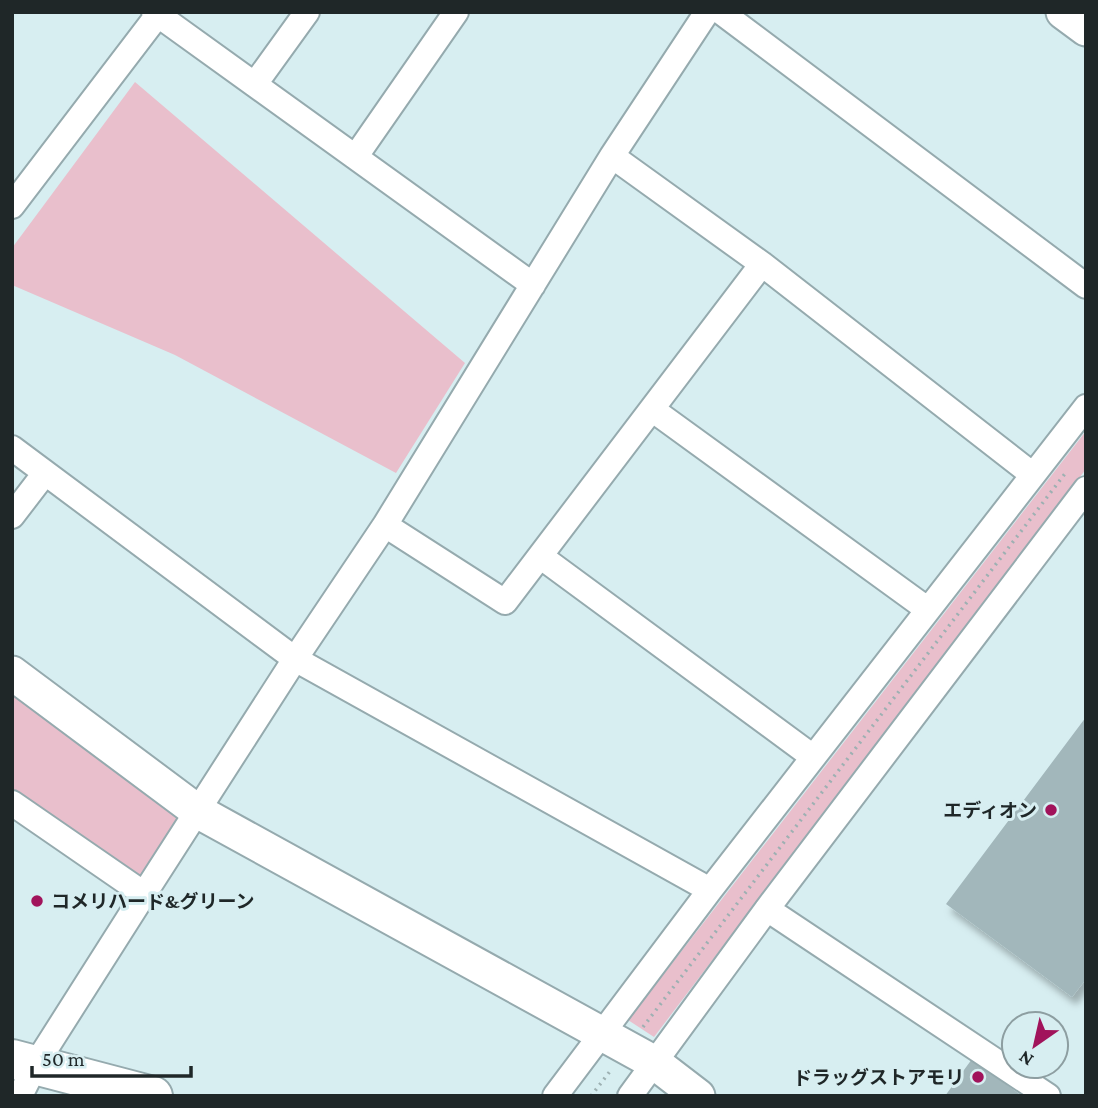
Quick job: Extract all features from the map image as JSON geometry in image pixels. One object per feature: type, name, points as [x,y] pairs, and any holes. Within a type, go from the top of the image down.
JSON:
[{"type":"main road","points":[[23,1073],[153,1096]]},
{"type":"street","points":[[255,84],[307,12]]},
{"type":"street","points":[[356,156],[456,12]]},
{"type":"street","points":[[23,1073],[144,894],[385,525],[612,156],[707,12]]},
{"type":"street","points":[[721,12],[1086,286]]},
{"type":"street","points":[[1063,12],[1086,29]]},
{"type":"street","points":[[12,206],[158,13],[533,285]]},
{"type":"street","points":[[612,156],[762,264],[1033,475]]},
{"type":"street","points":[[385,525],[505,602],[762,264]]},
{"type":"street","points":[[555,1096],[710,890],[1086,407]]},
{"type":"street","points":[[653,410],[927,609]]},
{"type":"street","points":[[12,448],[295,659],[710,890]]},
{"type":"street","points":[[12,516],[45,473]]},
{"type":"street","points":[[630,1096],[767,909],[1083,499]]},
{"type":"street","points":[[540,556],[813,757]]},
{"type":"street","points":[[12,674],[197,811],[655,1063],[698,1096]]},
{"type":"street","points":[[12,803],[144,894]]},
{"type":"street","points":[[767,909],[1048,1096]]},
{"type":"path","points":[[642,1028],[1069,469]]},
{"type":"path","points":[[591,1096],[611,1069]]},
{"type":"shaded area","points":[[135,82],[465,363],[396,473],[175,355],[12,285],[12,248]]},
{"type":"shaded area","points":[[1086,431],[1086,469],[654,1037],[628,1020]]},
{"type":"shaded area","points":[[12,692],[177,815],[179,823],[142,880],[12,794]]},
{"type":"building","name":"エディオン","points":[[1086,717],[1086,979],[1072,997],[946,904]]},
{"type":"building","name":"ドラッグストアモリ","points":[[972,1059],[1022,1096],[945,1096]]},
{"type":"place","name":"エディオン","points":[[1051,810]]},
{"type":"place","name":"コメリハード&グリーン","points":[[37,901]]},
{"type":"place","name":"ドラッグストアモリ","points":[[978,1077]]}]
